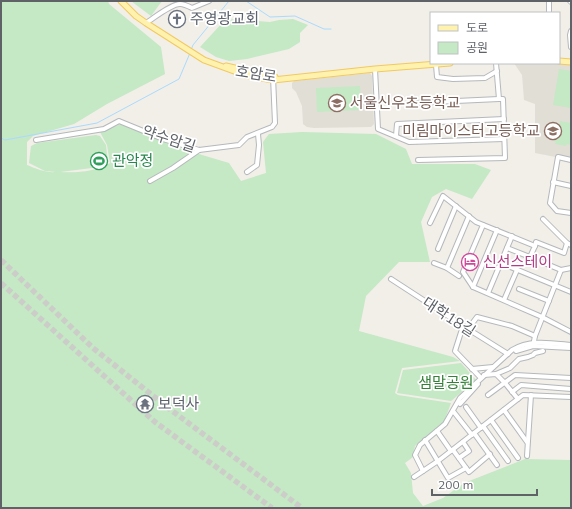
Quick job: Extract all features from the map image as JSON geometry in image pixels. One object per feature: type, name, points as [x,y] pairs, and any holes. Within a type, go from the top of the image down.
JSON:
[{"type":"main road","name":"호암로","points":[[121,1],[136,16],[204,60],[245,75],[273,79],[430,63]]},
{"type":"main road","points":[[124,1],[147,23],[206,57],[228,66],[273,79],[290,76],[430,63]]},
{"type":"main road","points":[[560,60],[571,61]]},
{"type":"street","points":[[147,23],[174,5],[187,5],[192,8],[209,1]]},
{"type":"street","points":[[548,12],[549,1]]},
{"type":"street","points":[[571,31],[571,47]]},
{"type":"street","points":[[433,64],[437,77],[453,79],[485,78],[497,71]]},
{"type":"street","points":[[496,64],[499,99]]},
{"type":"street","points":[[375,69],[378,129],[408,142],[504,139]]},
{"type":"street","name":"약수암길","points":[[36,140],[104,129],[119,121],[163,139],[199,150],[239,145],[247,137],[258,134],[272,127],[275,123],[273,79]]},
{"type":"street","points":[[413,103],[503,99],[505,158],[418,160]]},
{"type":"street","points":[[396,136],[397,124],[504,119]]},
{"type":"street","points":[[247,172],[257,165],[259,161],[258,134]]},
{"type":"street","points":[[150,181],[173,168],[199,150]]},
{"type":"street","points":[[571,160],[558,157],[550,203],[557,211],[571,214]]},
{"type":"street","points":[[553,182],[571,186]]},
{"type":"street","points":[[430,223],[443,196],[476,222],[535,246]]},
{"type":"street","points":[[438,249],[456,206]]},
{"type":"street","points":[[447,268],[469,216]]},
{"type":"street","points":[[530,257],[536,242],[564,253],[569,244],[543,219]]},
{"type":"street","points":[[483,225],[463,272],[473,286],[542,317],[571,332]]},
{"type":"street","points":[[473,286],[497,230]]},
{"type":"street","points":[[488,293],[512,236]]},
{"type":"street","points":[[507,248],[561,270],[571,268]]},
{"type":"street","points":[[434,263],[447,268],[459,276]]},
{"type":"street","points":[[501,263],[571,292]]},
{"type":"street","points":[[504,300],[517,270]]},
{"type":"street","points":[[533,344],[561,270]]},
{"type":"street","name":"대학18길","points":[[391,278],[468,330],[508,354]]},
{"type":"street","points":[[520,289],[549,302]]},
{"type":"street","points":[[468,330],[477,317],[512,326],[535,336]]},
{"type":"street","points":[[463,326],[455,351],[480,378]]},
{"type":"street","points":[[472,369],[494,367],[519,349],[533,344]]},
{"type":"street","points":[[424,471],[418,454],[421,447],[438,432],[462,401],[508,354],[519,346],[533,344],[571,346]]},
{"type":"street","points":[[454,412],[460,398],[480,378],[486,375],[496,374],[510,368],[519,359],[543,351]]},
{"type":"street","points":[[496,374],[505,382],[518,399]]},
{"type":"street","points":[[488,395],[515,375],[571,378]]},
{"type":"street","points":[[512,392],[521,385],[571,388]]},
{"type":"street","points":[[527,456],[531,395]]},
{"type":"street","points":[[414,477],[438,461],[523,396],[571,397]]},
{"type":"street","points":[[466,406],[508,461]]},
{"type":"street","points":[[504,410],[528,443]]},
{"type":"street","points":[[454,412],[490,454],[497,465]]},
{"type":"street","points":[[491,420],[518,458]]},
{"type":"street","points":[[438,432],[469,472],[490,454]]},
{"type":"street","points":[[426,441],[448,478],[466,468]]},
{"type":"street","points":[[459,458],[469,451],[463,442]]},
{"type":"shaded area","points":[[560,62],[571,62],[571,160],[535,153],[535,104],[524,100],[522,75],[515,64],[560,64]]},
{"type":"shaded area","name":"서울신우초등학교","points":[[370,73],[372,76],[374,124],[371,127],[314,128],[307,127],[303,124],[302,106],[296,92],[292,88],[292,83],[294,81]]},
{"type":"green space","points":[[1,1],[108,1],[109,4],[161,47],[165,74],[107,104],[74,124],[33,136],[27,142],[27,165],[38,169],[45,171],[29,163],[31,146],[37,143],[96,135],[100,136],[106,145],[108,163],[100,167],[60,172],[86,171],[104,166],[110,163],[107,145],[100,132],[121,124],[182,149],[229,163],[241,181],[266,173],[263,142],[269,134],[302,132],[376,134],[406,149],[412,164],[475,164],[491,170],[472,199],[446,189],[432,197],[421,222],[430,262],[399,262],[366,296],[359,331],[453,357],[460,361],[402,368],[395,393],[398,395],[451,403],[444,422],[415,446],[413,457],[405,463],[411,473],[413,493],[423,506],[443,498],[464,483],[525,459],[571,460],[571,508],[1,508]]},
{"type":"green space","points":[[131,1],[162,1],[151,16]]},
{"type":"green space","points":[[234,19],[270,22],[293,19],[308,25],[300,33],[300,42],[289,49],[247,59],[229,61],[216,57],[200,47],[224,21]]},
{"type":"green space","points":[[559,69],[571,71],[571,108],[553,105]]},
{"type":"green space","points":[[360,86],[361,110],[317,112],[316,88]]},
{"type":"green space","points":[[560,121],[571,123],[571,145],[567,144],[566,146],[555,144],[556,142],[554,140],[557,140]]},
{"type":"green space","name":"샘말공원","points":[[461,363],[476,380],[451,401],[397,393],[403,370]]},
{"type":"waterway","points":[[191,50],[193,45],[229,1]]},
{"type":"waterway","points":[[246,1],[270,17],[295,16],[324,29],[331,29]]},
{"type":"waterway","points":[[1,138],[5,140],[97,123],[179,79],[190,53]]},
{"type":"tunnel","points":[[1,260],[93,348],[167,407],[302,508]]},
{"type":"tunnel","points":[[1,283],[155,422],[272,508]]},
{"type":"place","name":"주영광교회","points":[[177,19]]},
{"type":"place","name":"서울신우초등학교","points":[[337,103]]},
{"type":"place","name":"미림마이스터고등학교","points":[[553,131]]},
{"type":"place","name":"관악정","points":[[99,161]]},
{"type":"place","name":"신선스테이","points":[[470,262]]},
{"type":"place","name":"보덕사","points":[[145,404]]}]
